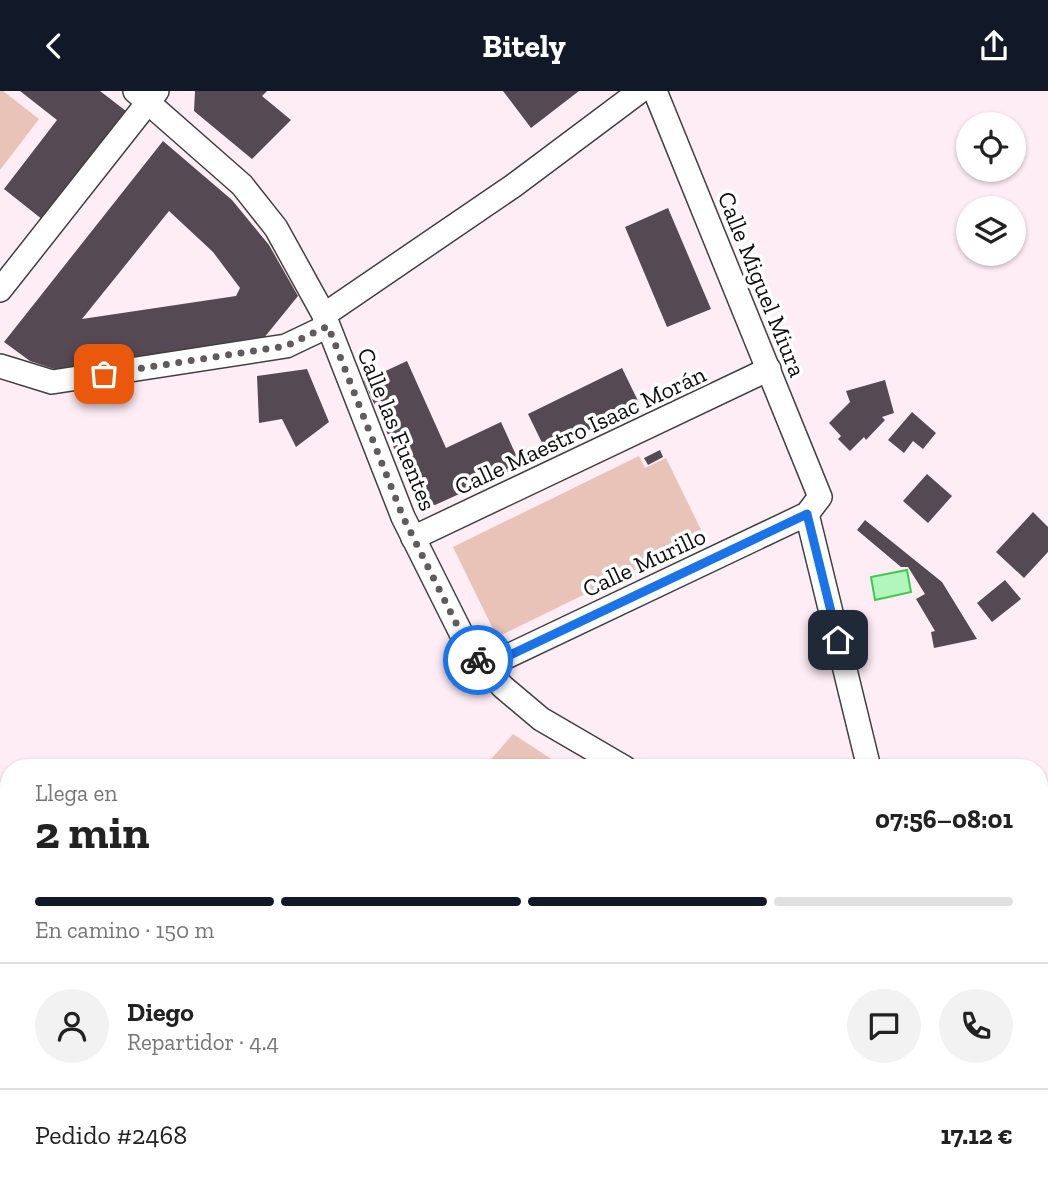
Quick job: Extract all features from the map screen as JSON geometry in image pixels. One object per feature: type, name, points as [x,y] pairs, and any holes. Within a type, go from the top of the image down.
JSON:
[{"type":"street","points":[[0,366],[52,382],[286,346],[326,321],[640,91]]},
{"type":"street","name":"Calle Miguel Miura","points":[[655,91],[769,369],[813,505],[867,759]]},
{"type":"street","points":[[0,290],[146,94]]},
{"type":"street","name":"Calle las Fuentes","points":[[146,94],[242,185],[276,228],[326,321],[403,517],[470,651],[503,687],[541,719],[610,759]]},
{"type":"street","name":"Calle Maestro Isaac Morán","points":[[413,538],[769,369]]},
{"type":"street","name":"Calle Murillo","points":[[485,667],[813,505]]},
{"type":"shaded area","points":[[0,91],[39,119],[0,170]]},
{"type":"shaded area","points":[[639,456],[645,468],[666,458],[704,536],[497,637],[453,547]]},
{"type":"shaded area","points":[[907,570],[911,592],[875,600],[871,577]]},
{"type":"shaded area","points":[[513,734],[551,759],[491,759]]},
{"type":"building","points":[[20,91],[100,91],[126,111],[43,220],[4,189],[57,120]]},
{"type":"building","points":[[195,91],[267,91],[262,96],[291,120],[252,159],[194,111]]},
{"type":"building","points":[[503,91],[579,91],[531,128]]},
{"type":"building","points":[[163,141],[232,200],[269,245],[298,296],[259,344],[63,372],[30,361],[4,342]],"holes":[[[169,211],[213,252],[240,288],[236,296],[82,319]]]},
{"type":"building","points":[[668,208],[711,309],[667,327],[625,227]]},
{"type":"building","points":[[407,361],[446,448],[501,422],[521,466],[435,505],[418,502],[364,381]]},
{"type":"building","points":[[622,368],[640,405],[546,451],[528,414]]},
{"type":"building","points":[[307,369],[329,422],[296,447],[282,419],[259,423],[257,376]]},
{"type":"building","points":[[885,380],[894,413],[882,417],[885,420],[866,440],[864,437],[850,451],[838,439],[841,436],[829,423],[850,402],[846,391]]},
{"type":"building","points":[[912,412],[936,433],[923,449],[913,441],[904,453],[888,440]]},
{"type":"building","points":[[660,450],[663,457],[648,465],[644,458]]},
{"type":"building","points":[[927,474],[952,496],[928,523],[903,501]]},
{"type":"building","points":[[1033,512],[1048,527],[1048,552],[1024,578],[996,552]]},
{"type":"building","points":[[865,520],[942,582],[977,639],[934,648],[931,632],[935,631],[916,599],[925,594],[908,567],[901,567],[857,530]]},
{"type":"building","points":[[1005,580],[1021,599],[992,622],[977,603]]},
{"type":"way so far","points":[[104,374],[286,346],[328,326],[403,517],[470,651],[478,660]]},
{"type":"route","points":[[478,660],[485,667],[807,514],[838,640]]}]
